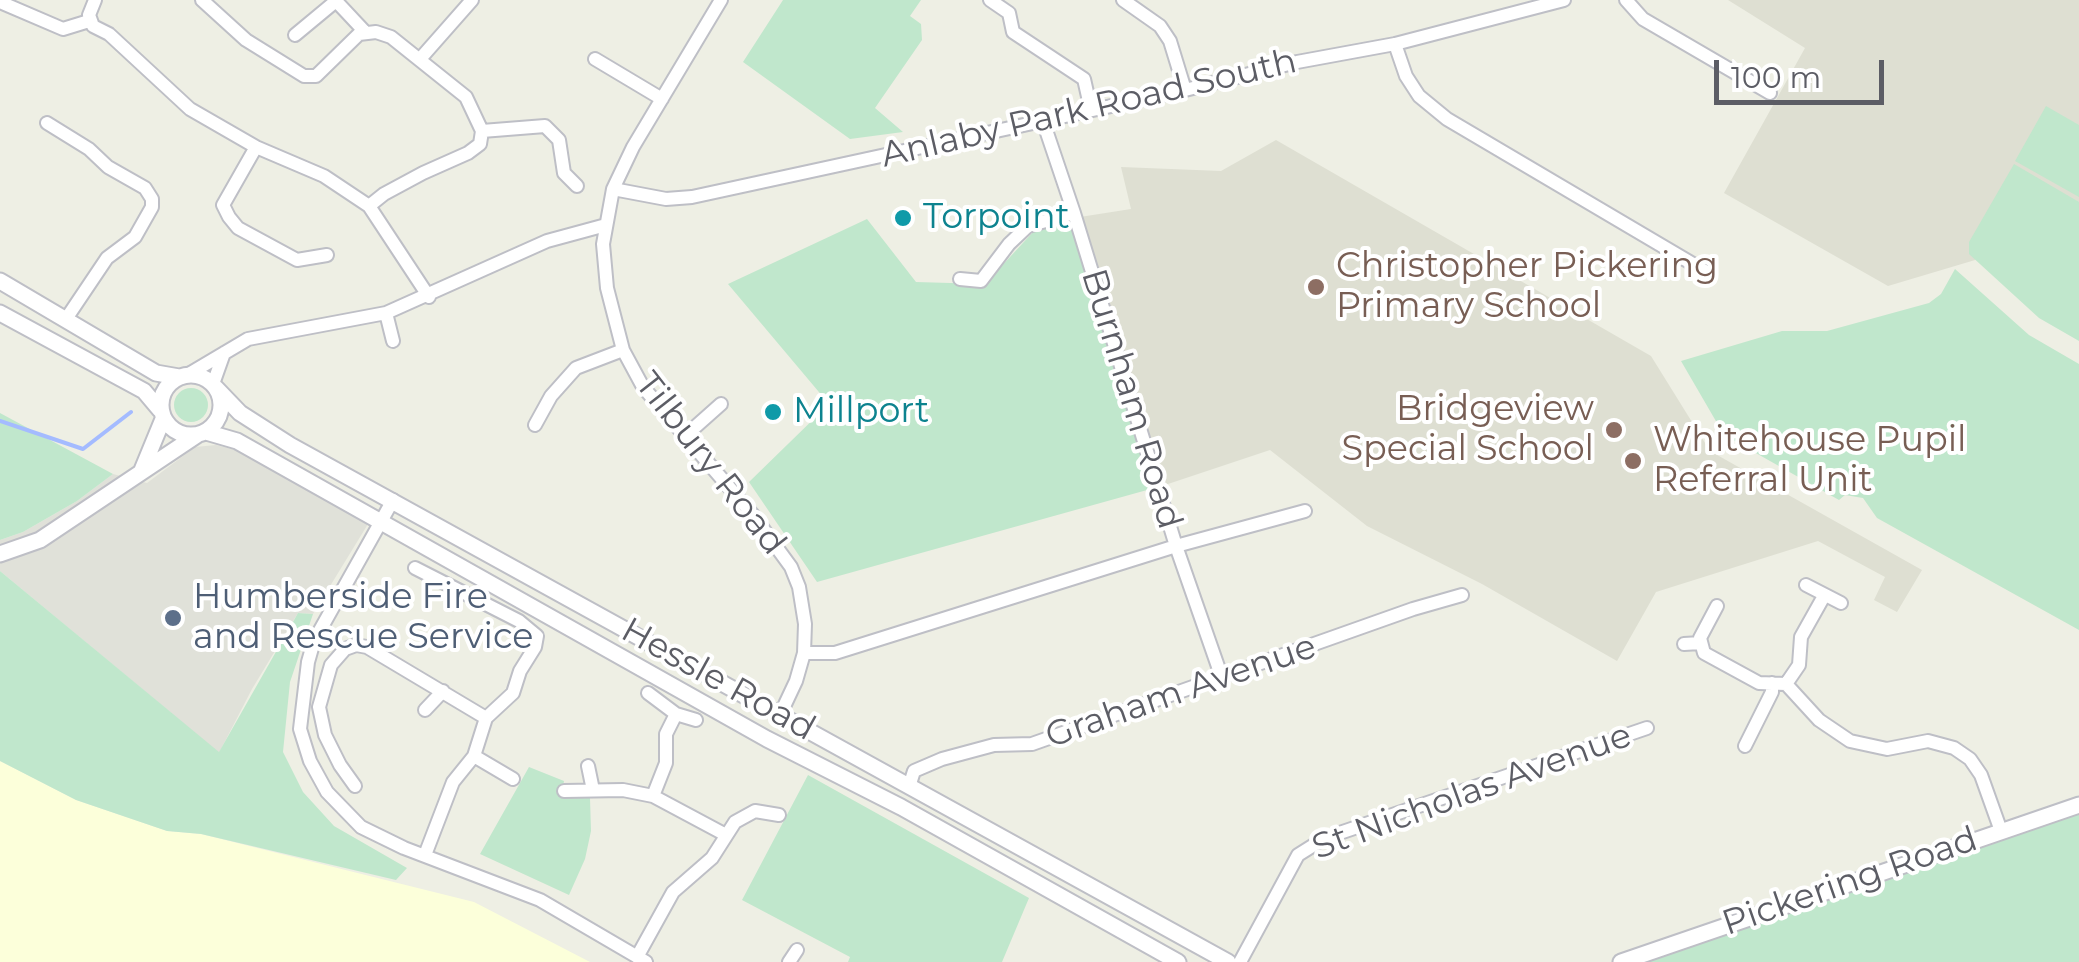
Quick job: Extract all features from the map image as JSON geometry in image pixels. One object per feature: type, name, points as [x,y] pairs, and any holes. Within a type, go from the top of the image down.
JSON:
[{"type":"street","points":[[89,22],[95,0]]},
{"type":"street","points":[[202,0],[246,40],[304,76],[316,76],[358,34],[376,32],[390,37],[466,97],[482,131],[480,144],[369,206]]},
{"type":"street","points":[[420,59],[472,0]]},
{"type":"street","name":"Tilbury Road","points":[[721,0],[613,189],[604,244],[607,288],[623,350],[643,386],[753,515],[791,567],[805,624],[804,653],[796,682],[780,715]]},
{"type":"street","points":[[990,0],[1009,13],[1013,32],[1084,79],[1091,110]]},
{"type":"street","points":[[1123,0],[1160,26],[1170,42],[1185,90]]},
{"type":"street","name":"Anlaby Park Road South","points":[[613,189],[666,199],[692,197],[1185,90],[1296,62],[1395,44],[1564,0]]},
{"type":"street","points":[[1626,0],[1643,20],[1770,93]]},
{"type":"street","points":[[295,35],[336,1],[366,33]]},
{"type":"street","points":[[0,2],[63,29],[89,22],[108,34],[190,109],[256,147],[324,176],[369,206],[429,297]]},
{"type":"street","points":[[1395,44],[1406,76],[1419,96],[1448,120],[1708,273]]},
{"type":"street","points":[[595,59],[662,99]]},
{"type":"street","name":"Burnham Road","points":[[1043,120],[1176,546],[1222,678]]},
{"type":"street","points":[[48,123],[90,149],[108,167],[145,188],[152,199],[135,237],[108,258],[66,320]]},
{"type":"street","points":[[482,131],[545,126],[559,140],[564,173],[577,186]]},
{"type":"street","points":[[256,147],[223,205],[229,218],[238,228],[296,260],[327,255]]},
{"type":"street","points":[[960,280],[980,281],[1028,226],[1074,212]]},
{"type":"street","points":[[142,470],[162,414],[164,390],[248,339],[386,314],[505,258],[606,225]]},
{"type":"street","points":[[0,281],[156,373],[206,378],[220,396],[219,416],[202,433],[40,540],[0,554]]},
{"type":"street","points":[[0,313],[144,391],[178,433],[202,433]]},
{"type":"street","points":[[386,314],[393,341]]},
{"type":"street","points":[[535,425],[552,396],[576,368],[623,350]]},
{"type":"street","points":[[214,386],[224,354]]},
{"type":"street","name":"Hessle Road","points":[[214,386],[240,413],[290,444],[1228,962]]},
{"type":"street","points":[[685,436],[721,404]]},
{"type":"street","name":"Hessle Road","points":[[202,433],[236,441],[1178,962]]},
{"type":"street","points":[[394,500],[314,641],[300,729],[326,792],[361,826],[540,900],[642,959],[673,892],[712,858],[735,822],[755,811],[778,815]]},
{"type":"street","points":[[804,653],[835,654],[1176,546],[1305,512]]},
{"type":"street","points":[[415,568],[441,590],[519,620],[537,636],[513,694],[486,718],[474,756],[453,782],[425,855]]},
{"type":"street","points":[[1806,585],[1841,603]]},
{"type":"street","name":"Graham Avenue","points":[[909,787],[914,771],[942,759],[994,745],[1032,744],[1462,595]]},
{"type":"street","points":[[1744,749],[1772,692],[1799,665],[1801,637],[1824,596]]},
{"type":"street","points":[[1717,606],[1700,638],[1704,653],[1760,683],[1779,684],[1819,720],[1850,741],[1888,749],[1928,741],[1954,748],[1970,758],[1981,775],[2001,831]]},
{"type":"street","points":[[1684,644],[1701,643]]},
{"type":"street","points":[[355,786],[325,735],[319,708],[331,665],[341,651],[356,645],[367,648],[486,718]]},
{"type":"street","points":[[425,710],[443,691]]},
{"type":"street","points":[[648,693],[676,714],[696,720]]},
{"type":"street","points":[[653,796],[666,763],[666,734],[676,714]]},
{"type":"street","name":"St Nicholas Avenue","points":[[1240,962],[1298,855],[1325,838],[1648,728]]},
{"type":"street","points":[[474,756],[513,779]]},
{"type":"street","points":[[588,766],[592,790]]},
{"type":"street","points":[[564,791],[623,790],[653,796],[726,835]]},
{"type":"street","name":"Pickering Road","points":[[1621,962],[2079,805]]},
{"type":"shaded area","points":[[783,0],[921,0],[910,16],[921,24],[922,40],[875,108],[903,132],[850,139],[743,62]]},
{"type":"shaded area","points":[[1728,0],[2079,0],[2079,229],[1888,286],[1724,193],[1805,48]]},
{"type":"shaded area","points":[[2046,106],[2079,125],[2079,197],[2015,161]]},
{"type":"shaded area","points":[[1276,140],[1651,356],[1710,451],[1922,570],[1897,612],[1874,600],[1885,577],[1818,541],[1656,592],[1617,661],[1482,584],[1367,526],[1270,450],[1165,485],[1080,217],[1131,209],[1121,167],[1221,171]]},
{"type":"shaded area","points":[[2014,164],[2079,202],[2079,341],[2039,318],[1969,254],[1969,242]]},
{"type":"shaded area","points":[[1080,217],[1165,485],[817,582],[749,482],[829,404],[728,284],[867,219],[916,282],[985,284],[1034,231]]},
{"type":"shaded area","points":[[1955,269],[2029,335],[2079,364],[2079,630],[1877,518],[1863,498],[1845,495],[1839,500],[1724,435],[1681,361],[1782,331],[1827,331],[1929,303],[1941,294]]},
{"type":"shaded area","points":[[191,388],[203,393],[208,405],[203,417],[191,422],[179,417],[174,405],[179,393]]},
{"type":"shaded area","points":[[0,413],[113,474],[77,501],[23,532],[0,540]]},
{"type":"shaded area","points":[[216,445],[236,450],[368,524],[313,614],[298,613],[219,753],[0,571],[0,540],[23,532],[77,501],[113,474],[147,483],[195,447]]},
{"type":"shaded area","points":[[0,571],[219,752],[298,613],[313,614],[290,682],[283,752],[303,792],[334,826],[407,868],[396,880],[201,834],[167,831],[76,800],[0,761]]},
{"type":"shaded area","points":[[0,761],[76,800],[167,831],[201,834],[474,902],[590,962],[0,962]]},
{"type":"shaded area","points":[[529,767],[564,781],[561,798],[590,798],[591,831],[585,859],[569,895],[480,854]]},
{"type":"shaded area","points":[[808,775],[1029,898],[1002,962],[848,962],[850,957],[742,900]]},
{"type":"shaded area","points":[[2079,812],[2079,962],[1647,962],[1655,957]]},
{"type":"waterway","points":[[0,421],[83,449],[131,412]]},
{"type":"place","name":"Torpoint","points":[[903,218]]},
{"type":"place","name":"Christopher Pickering Primary School","points":[[1316,287]]},
{"type":"place","name":"Millport","points":[[773,412]]},
{"type":"place","name":"Bridgeview Special School","points":[[1614,430]]},
{"type":"place","name":"Whitehouse Pupil Referral Unit","points":[[1633,461]]},
{"type":"place","name":"Humberside Fire and Rescue Service","points":[[173,618]]}]
